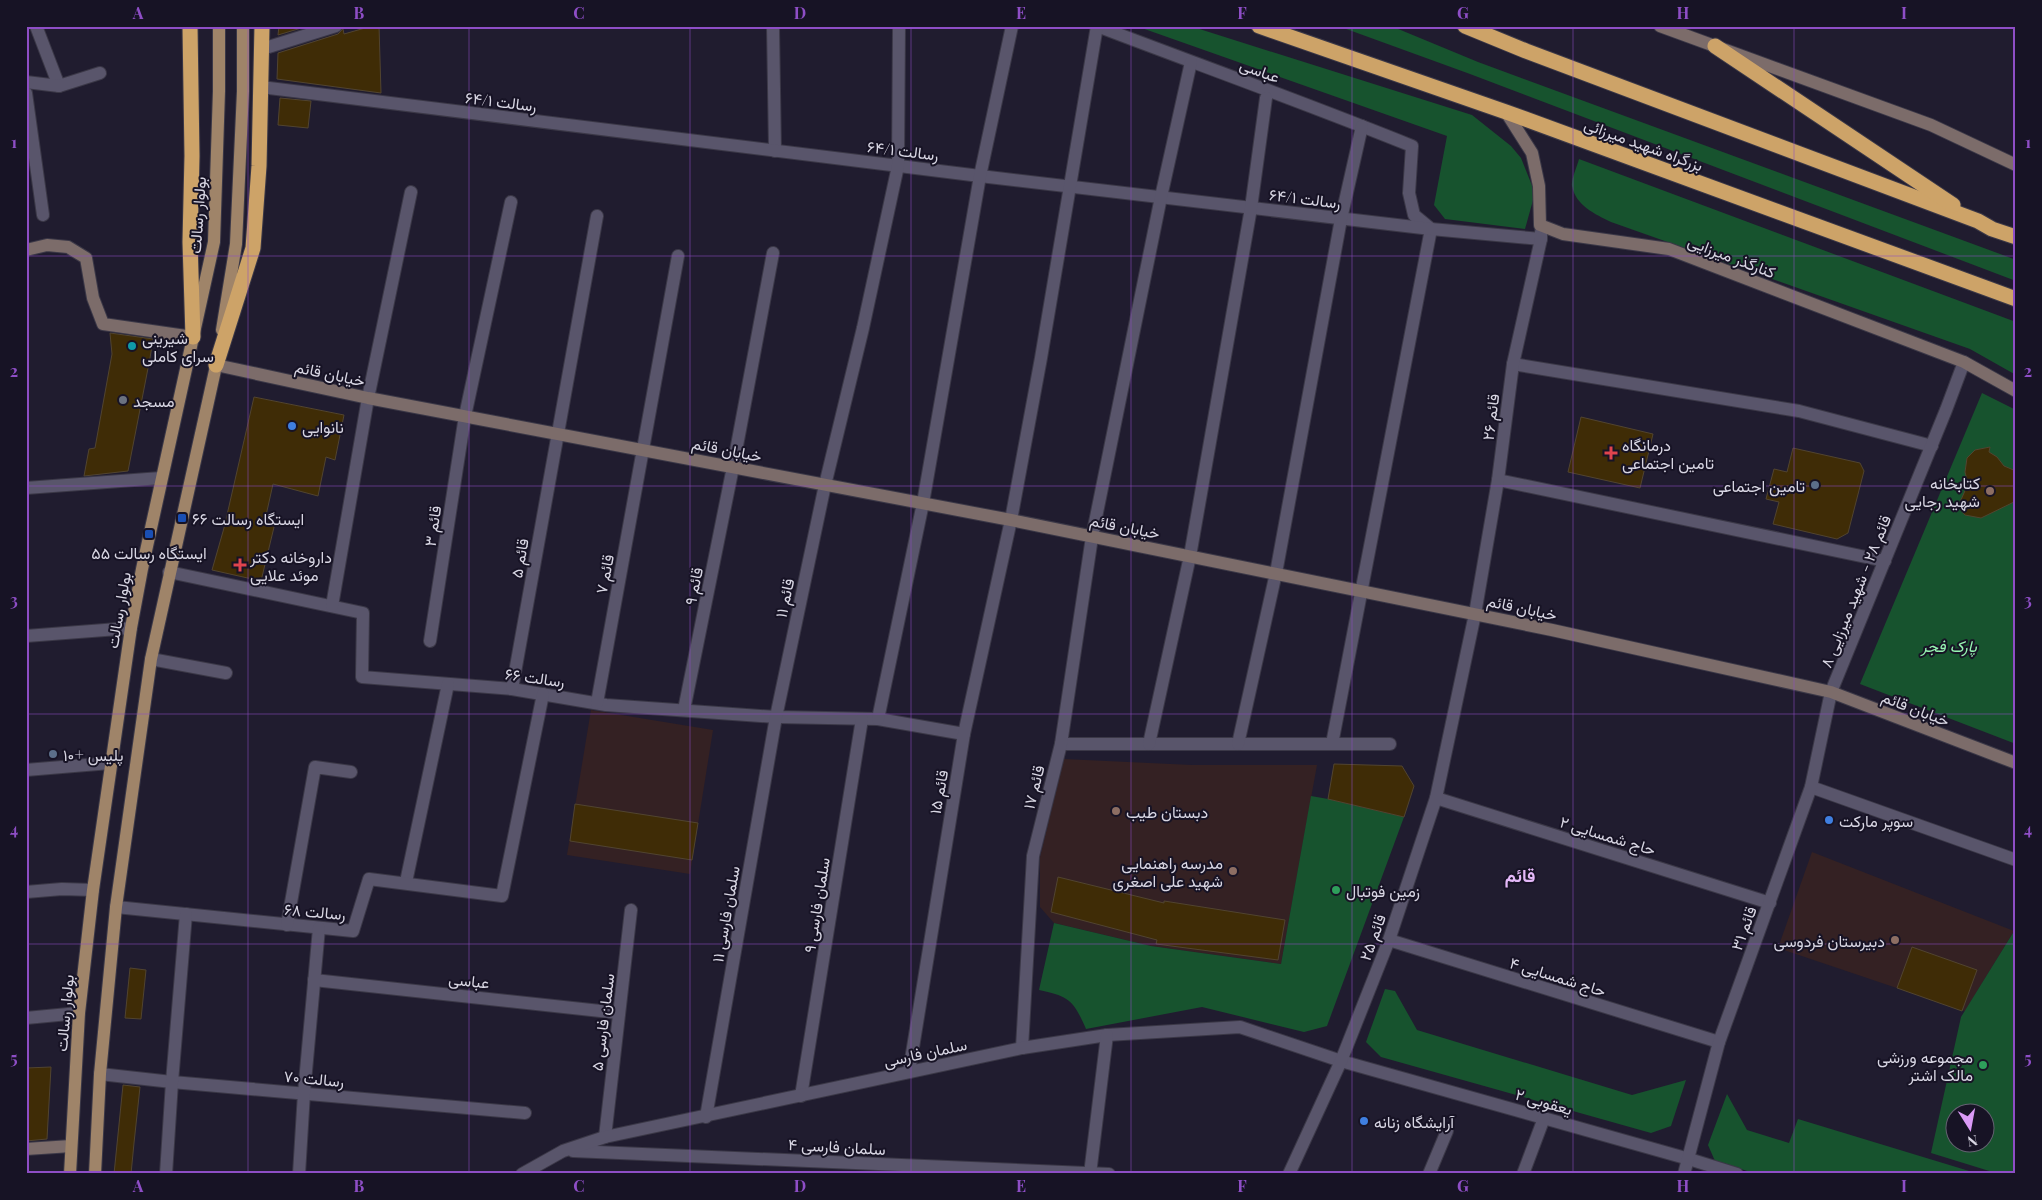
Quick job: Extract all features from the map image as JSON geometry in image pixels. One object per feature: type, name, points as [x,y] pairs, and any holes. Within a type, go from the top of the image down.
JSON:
[{"type":"highway","points":[[190,26],[192,156],[190,242],[193,337]]},
{"type":"highway","points":[[216,365],[253,248],[259,166],[262,26]]},
{"type":"highway","name":"بزرگراه شهید میرزائی","points":[[1259,26],[1506,112],[2016,299]]},
{"type":"highway","points":[[1465,26],[1526,52],[1978,221]]},
{"type":"highway","points":[[1716,46],[1978,221],[1992,229],[2016,237]]},
{"type":"main road","name":"بولوار رسالت","points":[[70,1174],[79,1013],[92,890],[110,763],[131,628],[161,478],[214,242],[219,91],[219,26]]},
{"type":"main road","points":[[95,1174],[100,1074],[116,907],[151,659],[216,365],[236,244],[243,91],[243,26]]},
{"type":"street","points":[[36,26],[59,86]]},
{"type":"street","points":[[262,49],[336,26]]},
{"type":"street","points":[[773,26],[775,151]]},
{"type":"street","name":"قائم ۱۱","points":[[776,717],[825,484],[863,328],[898,166],[899,26]]},
{"type":"street","points":[[878,719],[924,504],[980,176],[1012,26]]},
{"type":"street","name":"عباسی","points":[[1097,26],[1273,91],[1412,146],[1409,193],[1414,215],[1431,229]]},
{"type":"street","name":"قائم ۱۵","points":[[908,1072],[964,734],[1011,520],[1041,358],[1097,26]]},
{"type":"street","points":[[1660,26],[1931,125],[2016,165]]},
{"type":"street","name":"قائم ۱۷","points":[[1022,1048],[1033,856],[1061,744],[1092,537],[1161,197],[1191,62]]},
{"type":"street","points":[[26,82],[59,86],[100,73]]},
{"type":"street","name":"رسالت ۶۴/۱","points":[[261,87],[1070,187],[1431,229],[1541,239]]},
{"type":"street","points":[[26,93],[43,215]]},
{"type":"street","points":[[1149,744],[1190,556],[1251,208],[1266,98]]},
{"type":"street","points":[[1506,112],[1532,153],[1539,186],[1540,225]]},
{"type":"street","points":[[1238,744],[1276,573],[1341,219],[1362,126]]},
{"type":"street","points":[[332,606],[368,398],[411,192]]},
{"type":"street","name":"قائم ۳","points":[[430,641],[465,416],[510,202]]},
{"type":"street","name":"قائم ۵","points":[[512,689],[597,216]]},
{"type":"street","name":"قائم ۲۶","points":[[1475,614],[1498,480],[1513,364],[1541,239],[1540,225]]},
{"type":"street","name":"کنارگذر میرزایی","points":[[1540,225],[1563,234],[1669,249],[1964,362],[2016,391]]},
{"type":"street","points":[[1332,744],[1431,229]]},
{"type":"street","points":[[26,250],[48,245],[68,247],[86,258],[93,298],[103,324],[193,337]]},
{"type":"street","name":"قائم ۹","points":[[684,710],[733,467],[773,253]]},
{"type":"street","name":"قائم ۷","points":[[597,703],[678,256]]},
{"type":"street","name":"قائم ۲۸ - شهید میرزایی ۸","points":[[1831,692],[1932,446],[1964,362]]},
{"type":"street","points":[[1513,364],[1799,411],[1932,446]]},
{"type":"street","name":"خیابان قائم","points":[[216,365],[368,398],[825,484],[1361,590],[1831,692],[2016,763]]},
{"type":"street","points":[[26,488],[161,478]]},
{"type":"street","points":[[1498,480],[1885,561]]},
{"type":"street","name":"رسالت ۶۶","points":[[169,572],[363,613],[362,677],[512,689],[597,703],[776,717],[878,719],[964,734]]},
{"type":"street","name":"قائم ۲۵","points":[[1289,1174],[1341,1061],[1388,940],[1436,798],[1475,614]]},
{"type":"street","points":[[26,636],[131,628]]},
{"type":"street","points":[[151,659],[226,673]]},
{"type":"street","points":[[406,882],[448,684]]},
{"type":"street","name":"قائم ۳۱","points":[[1684,1174],[1719,1042],[1811,787],[1831,692]]},
{"type":"street","name":"رسالت ۶۸","points":[[116,907],[353,931],[369,879],[406,882],[502,896],[542,694]]},
{"type":"street","name":"سلمان فارسی ۱۱","points":[[706,1116],[776,717]]},
{"type":"street","name":"سلمان فارسی ۹","points":[[801,1096],[862,719]]},
{"type":"street","points":[[1061,744],[1390,744]]},
{"type":"street","points":[[26,770],[110,763]]},
{"type":"street","points":[[287,925],[315,767],[351,772]]},
{"type":"street","points":[[1811,787],[2016,860]]},
{"type":"street","name":"حاج شمسایی ۲","points":[[1436,798],[1770,903]]},
{"type":"street","points":[[26,892],[62,889],[92,890]]},
{"type":"street","name":"سلمان فارسی ۵","points":[[604,1137],[631,910]]},
{"type":"street","points":[[166,1174],[186,914]]},
{"type":"street","points":[[299,1174],[319,928]]},
{"type":"street","name":"حاج شمسایی ۴","points":[[1388,940],[1719,1042]]},
{"type":"street","name":"عباسی","points":[[314,980],[619,1013]]},
{"type":"street","points":[[26,1018],[79,1013]]},
{"type":"street","name":"سلمان فارسی","points":[[524,1173],[563,1150],[604,1137],[1022,1048],[1107,1036],[1240,1027],[1341,1061]]},
{"type":"street","points":[[1090,1173],[1107,1036]]},
{"type":"street","name":"یعقوبی ۲","points":[[1341,1061],[1689,1158],[1736,1174]]},
{"type":"street","name":"رسالت ۷۰","points":[[100,1074],[525,1113]]},
{"type":"street","points":[[1523,1174],[1544,1118]]},
{"type":"street","points":[[1429,1174],[1447,1131]]},
{"type":"street","points":[[26,1149],[72,1146]]},
{"type":"street","name":"سلمان فارسی ۴","points":[[563,1150],[973,1171],[1109,1174]]},
{"type":"shaded area","points":[[591,710],[713,730],[690,874],[567,855]]},
{"type":"shaded area","points":[[1064,759],[1192,765],[1317,765],[1281,964],[1151,946],[1054,923],[1040,907],[1040,857]]},
{"type":"shaded area","name":"دبیرستان فردوسی","points":[[1812,852],[2014,931],[1965,1011],[1778,948]]},
{"type":"green space","points":[[1136,26],[1190,26],[1472,115],[1511,146],[1521,158],[1535,193],[1525,229],[1445,219],[1434,205],[1447,136]]},
{"type":"green space","points":[[1338,26],[1391,26],[1478,62],[2011,258],[2016,260],[2016,281],[1470,74]]},
{"type":"green space","points":[[1579,159],[2016,322],[2016,375],[1970,349],[1611,222],[1587,208],[1574,193],[1572,186],[1573,176]]},
{"type":"green space","name":"پارک فجر","points":[[1982,393],[2016,410],[2016,744],[1860,684]]},
{"type":"green space","points":[[1311,796],[1404,817],[1327,1026],[1304,1032],[1202,1007],[1086,1029],[1078,1012],[1069,1001],[1057,995],[1039,990],[1054,923],[1151,946],[1281,964]]},
{"type":"green space","name":"مجموعه ورزشی مالک اشتر","points":[[2016,928],[2016,1174],[1999,1174],[1931,1153],[1961,1017]]},
{"type":"green space","points":[[1385,989],[1395,991],[1417,1030],[1632,1095],[1686,1080],[1671,1126],[1651,1133],[1381,1057],[1366,1042]]},
{"type":"green space","points":[[1727,1094],[1747,1130],[1789,1143],[1798,1119],[1979,1174],[1757,1174],[1715,1161],[1708,1145]]},
{"type":"building","points":[[279,26],[308,26],[278,35]]},
{"type":"building","points":[[372,26],[379,26],[381,93],[277,79],[278,53],[338,34],[343,29],[344,34]]},
{"type":"building","points":[[280,98],[311,101],[308,128],[278,125]]},
{"type":"building","name":"مسجد","points":[[110,333],[153,339],[150,358],[128,471],[84,476],[89,449],[95,448],[112,354]]},
{"type":"building","points":[[254,397],[344,415],[335,460],[326,457],[318,496],[273,484],[265,520],[275,523],[261,581],[212,570],[224,528]]},
{"type":"building","name":"درمانگاه تامین اجتماعی","points":[[1581,417],[1653,434],[1640,488],[1568,472]]},
{"type":"building","name":"کتابخانه شهید رجایی","points":[[1990,447],[1989,452],[1997,457],[2004,466],[2016,471],[2016,501],[1981,518],[1965,515],[1960,509],[1960,502],[1968,484],[1965,472],[1967,458],[1975,450]]},
{"type":"building","name":"تامین اجتماعی","points":[[1793,448],[1860,463],[1864,471],[1848,533],[1837,539],[1773,524],[1779,502],[1766,499],[1774,469],[1787,472]]},
{"type":"building","points":[[1334,764],[1402,766],[1414,786],[1404,817],[1328,799]]},
{"type":"building","points":[[575,804],[698,823],[692,860],[570,841]]},
{"type":"building","points":[[1058,877],[1164,903],[1164,901],[1285,920],[1278,960],[1156,944],[1157,940],[1051,912]]},
{"type":"building","points":[[1912,947],[1977,970],[1962,1011],[1897,988]]},
{"type":"building","points":[[130,968],[146,970],[141,1019],[125,1018]]},
{"type":"building","points":[[51,1067],[47,1139],[26,1141],[26,1068]]},
{"type":"building","points":[[123,1085],[140,1087],[131,1174],[114,1174]]},
{"type":"place","name":"شیرینی سرای کاملی","points":[[132,346]]},
{"type":"place","name":"مسجد","points":[[123,400]]},
{"type":"place","name":"نانوایی","points":[[292,426]]},
{"type":"place","name":"درمانگاه تامین اجتماعی","points":[[1611,453]]},
{"type":"place","name":"تامین اجتماعی","points":[[1815,485]]},
{"type":"place","name":"کتابخانه شهید رجایی","points":[[1990,491]]},
{"type":"place","name":"ایستگاه رسالت ۶۶","points":[[182,518]]},
{"type":"place","name":"ایستگاه رسالت ۵۵","points":[[149,534]]},
{"type":"place","name":"داروخانه دکتر موئد علایی","points":[[240,565]]},
{"type":"place","name":"پلیس +۱۰","points":[[53,754]]},
{"type":"place","name":"دبستان طیب","points":[[1116,811]]},
{"type":"place","name":"سوپر مارکت","points":[[1829,820]]},
{"type":"place","name":"مدرسه راهنمایی شهید علی اصغری","points":[[1233,871]]},
{"type":"place","name":"زمین فوتبال","points":[[1336,890]]},
{"type":"place","name":"دبیرستان فردوسی","points":[[1895,940]]},
{"type":"place","name":"مجموعه ورزشی مالک اشتر","points":[[1983,1065]]},
{"type":"place","name":"آرایشگاه زنانه","points":[[1364,1121]]},
{"type":"district","name":"قائم","points":[[1520,875]]}]
